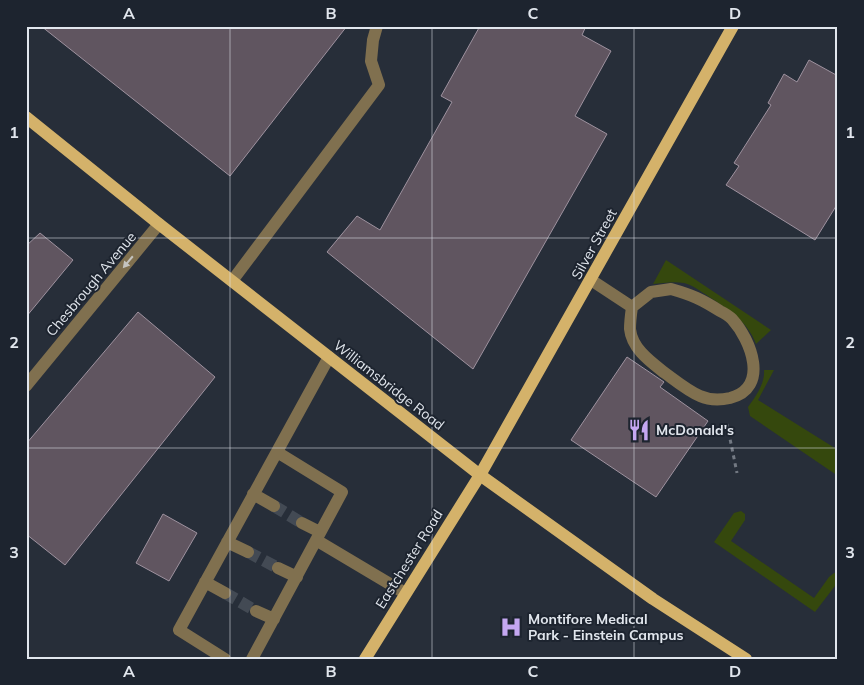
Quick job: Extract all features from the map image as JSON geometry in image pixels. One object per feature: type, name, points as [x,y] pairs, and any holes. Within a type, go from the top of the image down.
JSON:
[{"type":"main road","name":"Silver Street","points":[[480,475],[733,26]]},
{"type":"main road","name":"Williamsbridge Road","points":[[26,117],[159,224],[480,475],[652,599],[746,659]]},
{"type":"main road","name":"Eastchester Road","points":[[364,659],[480,475]]},
{"type":"street","points":[[232,281],[379,85],[371,61],[373,40],[377,26]]},
{"type":"street","name":"Chesbrough Avenue","points":[[26,386],[159,224]]},
{"type":"street","points":[[591,280],[632,307]]},
{"type":"street","points":[[671,289],[694,295],[731,318],[749,347],[754,363],[753,377],[747,388],[737,396],[722,400],[701,397],[650,361],[635,342],[630,331],[632,307],[651,292],[671,289]]},
{"type":"street","points":[[225,659],[179,630],[329,357]]},
{"type":"street","points":[[252,659],[342,492],[277,452]]},
{"type":"street","points":[[253,494],[274,506]]},
{"type":"street","points":[[302,523],[318,536],[405,593]]},
{"type":"street","points":[[228,542],[248,552]]},
{"type":"street","points":[[278,568],[297,577]]},
{"type":"street","points":[[205,582],[225,593]]},
{"type":"street","points":[[256,611],[274,619]]},
{"type":"path","points":[[722,400],[737,473]]},
{"type":"green space","points":[[666,260],[771,330],[756,344],[748,329],[736,316],[696,288],[680,282],[653,284]]},
{"type":"green space","points":[[764,370],[774,370],[758,400],[838,450],[838,476],[750,416],[748,407],[761,385]]},
{"type":"green space","points":[[741,511],[745,514],[745,520],[731,541],[814,598],[829,577],[834,573],[838,573],[838,582],[815,612],[714,542],[734,513]]},
{"type":"building","points":[[41,26],[347,26],[230,176]]},
{"type":"building","points":[[480,26],[586,26],[582,35],[611,51],[575,116],[607,134],[473,369],[327,252],[357,216],[380,230],[452,102],[441,96]]},
{"type":"building","points":[[809,60],[838,76],[838,203],[815,240],[726,185],[739,166],[734,163],[771,105],[768,103],[784,74],[797,82]]},
{"type":"building","points":[[40,233],[73,260],[26,317],[26,246]]},
{"type":"building","points":[[138,312],[215,377],[65,565],[26,534],[26,444]]},
{"type":"building","name":"McDonald's","points":[[627,357],[664,382],[660,387],[708,421],[656,497],[571,440]]},
{"type":"building","points":[[163,514],[197,533],[169,581],[136,563]]},
{"type":"tunnel","points":[[274,506],[302,523]]},
{"type":"tunnel","points":[[248,552],[278,568]]},
{"type":"tunnel","points":[[225,593],[256,611]]},
{"type":"place","name":"McDonald's","points":[[639,430]]},
{"type":"place","name":"Montifore Medical Park - Einstein Campus","points":[[511,627]]}]
